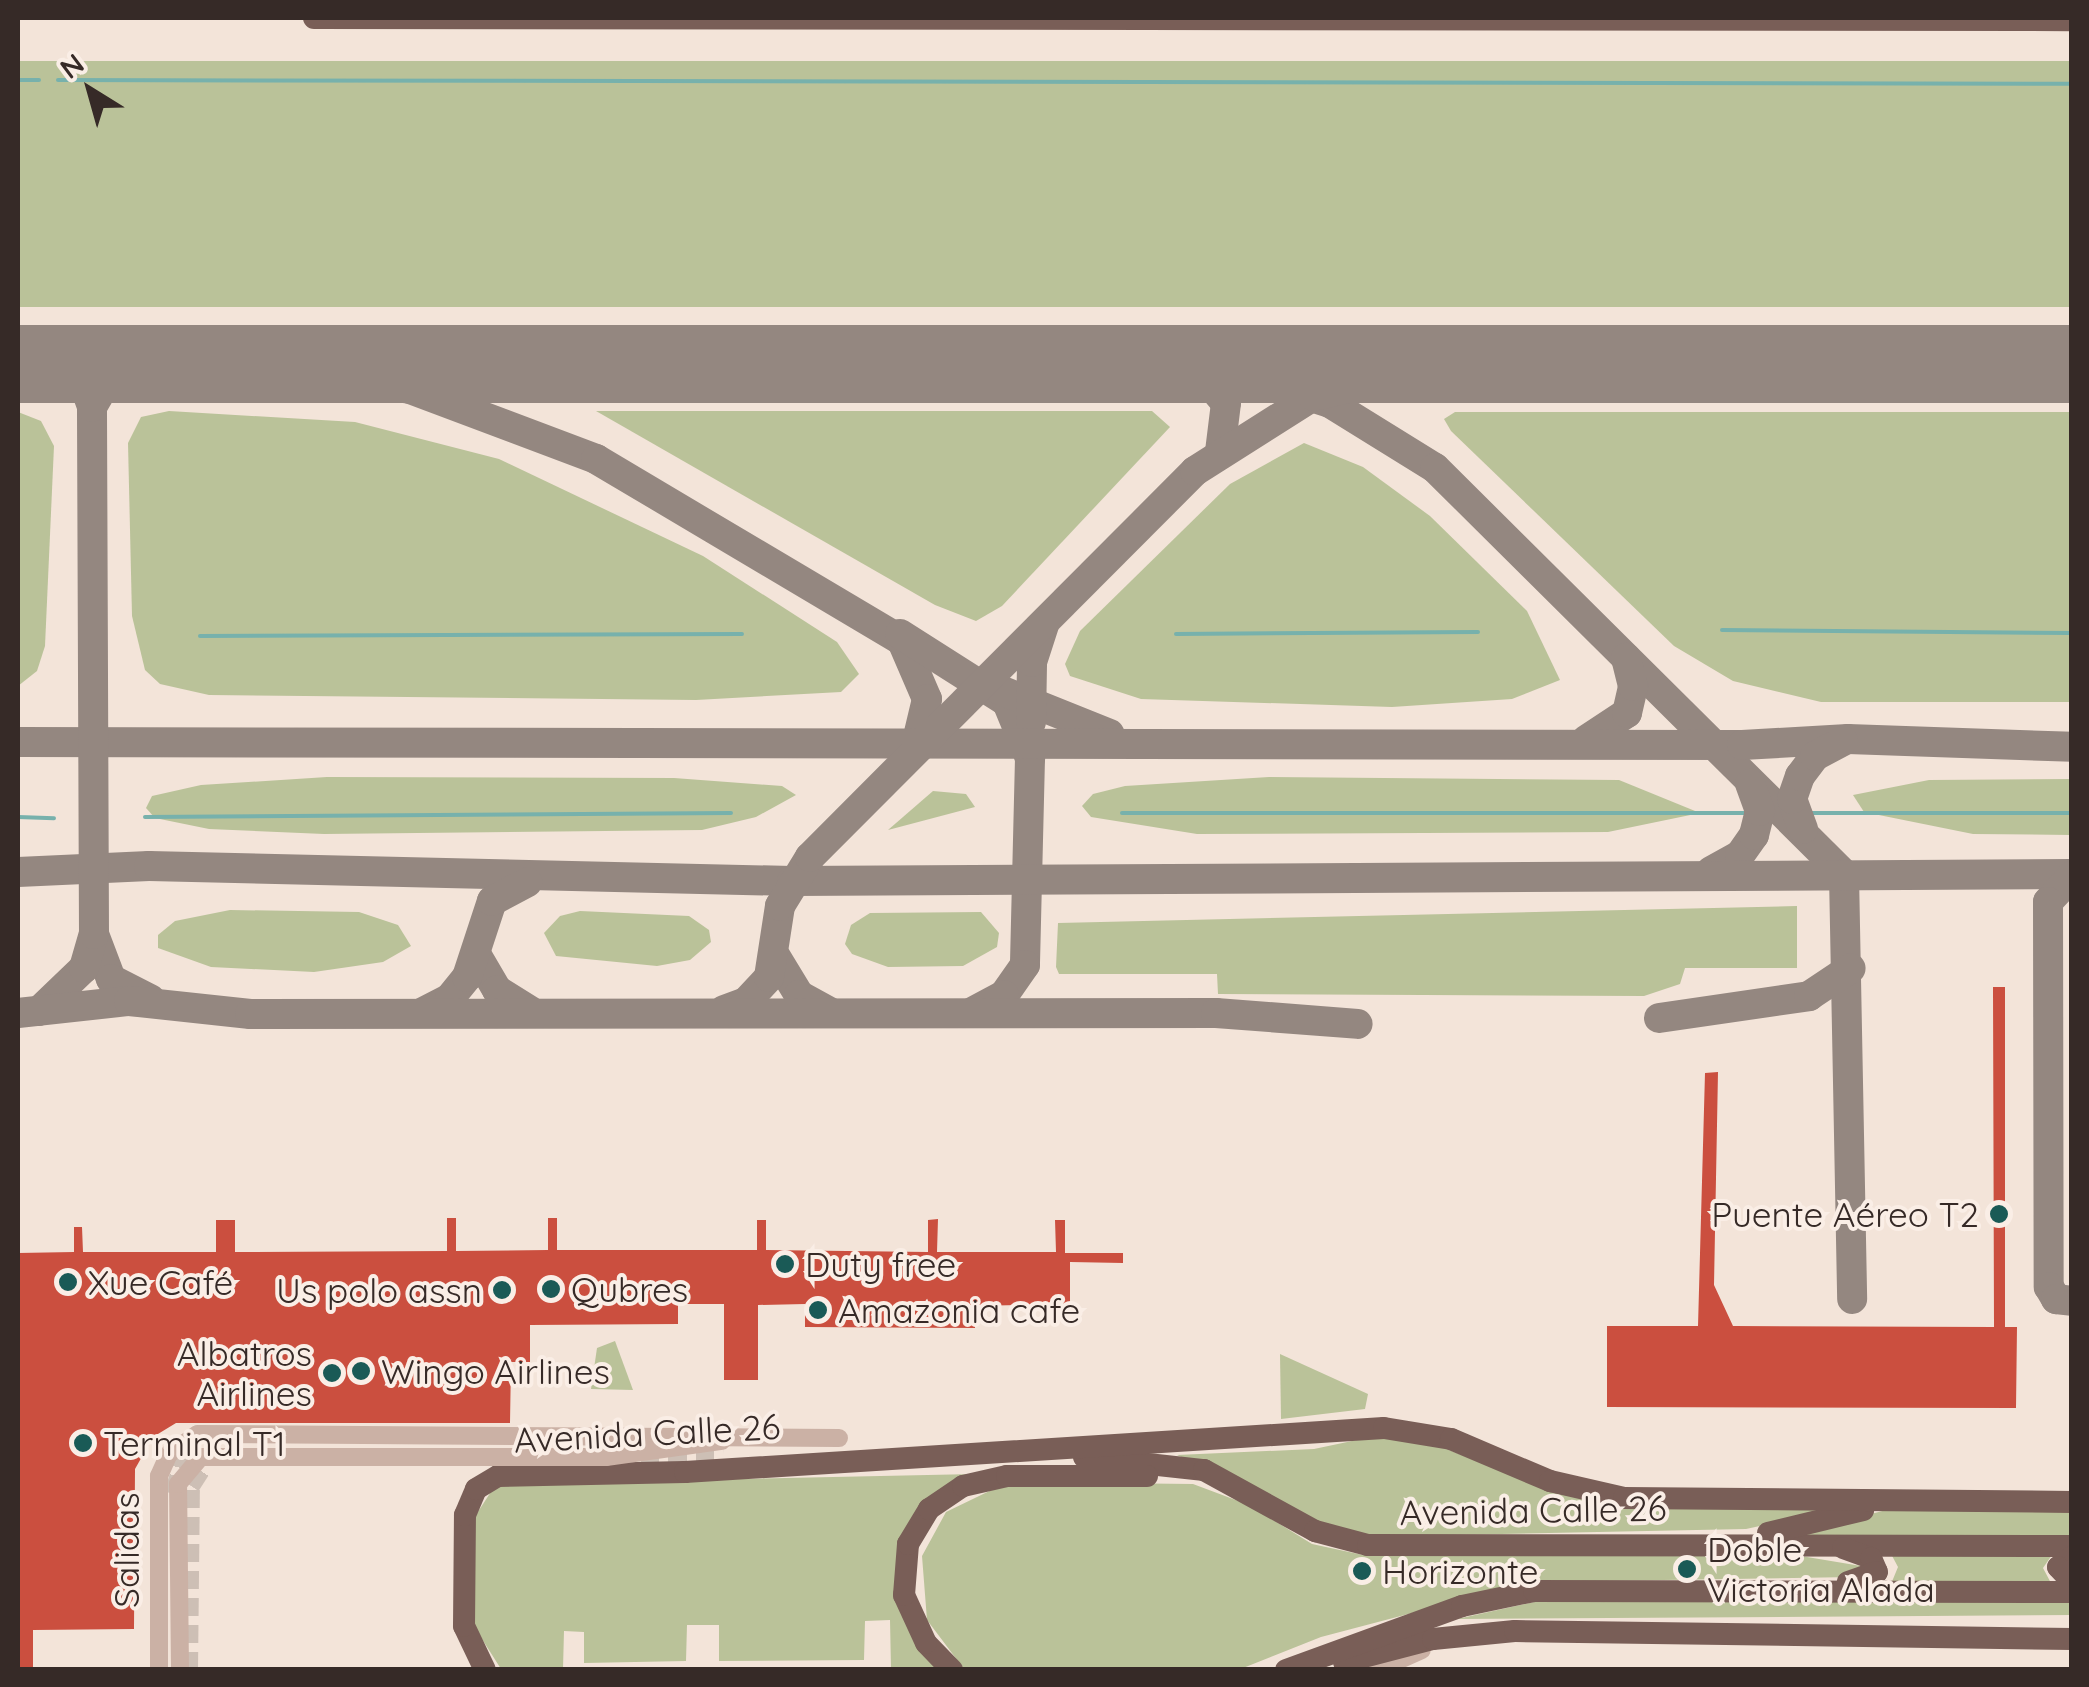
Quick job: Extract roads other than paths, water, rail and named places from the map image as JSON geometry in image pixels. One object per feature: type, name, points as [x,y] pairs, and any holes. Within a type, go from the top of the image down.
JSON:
[{"type":"main road","points":[[314,18],[2072,20]]},
{"type":"main road","name":"Avenida Calle 26","points":[[485,1670],[464,1626],[465,1514],[471,1496],[493,1477],[1402,1430],[1624,1498],[2072,1502]]},
{"type":"main road","name":"Avenida Calle 26","points":[[1015,1452],[1188,1466],[1245,1490],[1315,1531],[1368,1545],[2072,1546]]},
{"type":"main road","points":[[952,1670],[916,1626],[902,1579],[916,1526],[946,1495],[1007,1476],[1155,1476],[1245,1490]]},
{"type":"main road","points":[[1697,1543],[1890,1502]]},
{"type":"main road","points":[[1790,1589],[1875,1576],[1871,1558],[1826,1544]]},
{"type":"main road","points":[[2072,1557],[2058,1567],[2072,1582]]},
{"type":"main road","points":[[1286,1670],[1516,1593],[1790,1589],[2072,1592]]},
{"type":"main road","points":[[1316,1670],[1457,1636],[2072,1623]]},
{"type":"main road","points":[[1644,1631],[2072,1639]]},
{"type":"street","name":"Salidas","points":[[159,1670],[158,1476],[188,1438],[590,1434],[722,1441],[839,1438]]},
{"type":"street","name":"Salidas","points":[[180,1670],[178,1484],[200,1457],[606,1457],[722,1441]]},
{"type":"street","points":[[1377,1670],[1457,1636]]},
{"type":"waterway","points":[[18,80],[39,80]]},
{"type":"waterway","points":[[58,80],[2072,84]]},
{"type":"waterway","points":[[1722,630],[2072,633]]},
{"type":"waterway","points":[[1176,634],[1478,632]]},
{"type":"waterway","points":[[200,636],[742,634]]},
{"type":"waterway","points":[[145,817],[731,813]]},
{"type":"waterway","points":[[1122,813],[2072,813]]},
{"type":"waterway","points":[[18,817],[54,818]]},
{"type":"tunnel","points":[[173,1494],[184,1459],[213,1449]]},
{"type":"tunnel","points":[[669,1453],[723,1455]]},
{"type":"tunnel","points":[[614,1463],[683,1458]]},
{"type":"tunnel","points":[[189,1670],[191,1486],[204,1466]]},
{"type":"place","name":"Puente Aéreo T2","points":[[1999,1214]]},
{"type":"place","name":"Duty free","points":[[785,1264]]},
{"type":"place","name":"Xue Café","points":[[68,1282]]},
{"type":"place","name":"Qubres","points":[[551,1289]]},
{"type":"place","name":"Us polo assn","points":[[502,1290]]},
{"type":"place","name":"Amazonia cafe","points":[[818,1310]]},
{"type":"place","name":"Wingo Airlines","points":[[361,1371]]},
{"type":"place","name":"Albatros Airlines","points":[[332,1373]]},
{"type":"place","name":"Terminal T1","points":[[83,1443]]},
{"type":"place","name":"Doble Victoria Alada","points":[[1687,1569]]},
{"type":"place","name":"Horizonte","points":[[1362,1571]]}]
